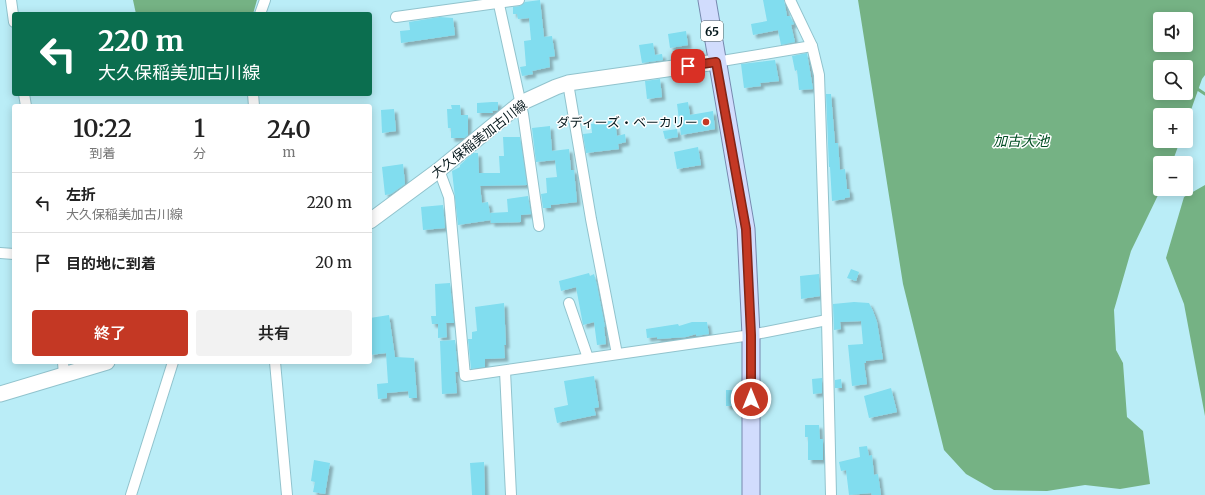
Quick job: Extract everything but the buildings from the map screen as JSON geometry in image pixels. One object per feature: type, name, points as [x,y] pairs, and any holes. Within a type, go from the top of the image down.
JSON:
[{"type":"main road","name":"65","points":[[707,0],[716,62],[746,229],[751,335],[751,495]]},
{"type":"main road","name":"大久保稲美加古川線","points":[[372,220],[439,170],[521,103],[568,83],[716,62]]},
{"type":"main road","points":[[0,394],[63,368],[92,364]]},
{"type":"street","points":[[11,0],[13,12]]},
{"type":"street","points":[[261,12],[265,0]]},
{"type":"street","points":[[396,17],[519,0]]},
{"type":"street","points":[[790,0],[812,46],[819,75],[831,495]]},
{"type":"street","points":[[499,2],[521,103],[539,226]]},
{"type":"street","points":[[716,62],[812,46]]},
{"type":"street","points":[[568,83],[591,219],[617,354]]},
{"type":"street","points":[[439,170],[449,197],[464,376],[751,335],[827,320]]},
{"type":"street","points":[[0,253],[12,254]]},
{"type":"street","points":[[569,303],[588,358]]},
{"type":"street","points":[[130,495],[172,364]]},
{"type":"street","points":[[275,364],[287,495]]},
{"type":"street","points":[[505,371],[511,495]]},
{"type":"water","points":[[133,0],[257,0],[254,12],[136,12]]},
{"type":"water","name":"加古大池","points":[[858,0],[1205,0],[1205,75],[1202,79],[1192,108],[1153,108],[1153,148],[1177,148],[1175,156],[1153,156],[1153,196],[1158,196],[1131,251],[1114,310],[1116,350],[1123,363],[1127,417],[1143,431],[1150,484],[1120,489],[1085,485],[1047,491],[994,490],[966,474],[944,450],[903,284]]},
{"type":"water","points":[[1205,185],[1205,416],[1184,304],[1166,258],[1184,197],[1193,196],[1193,192]]},
{"type":"waterway","points":[[1196,88],[1205,94]]},
{"type":"place","name":"ダディーズ・ベーカリー","points":[[706,122]]},
{"type":"route","points":[[688,66],[716,62],[746,229],[751,335],[751,399]]}]
